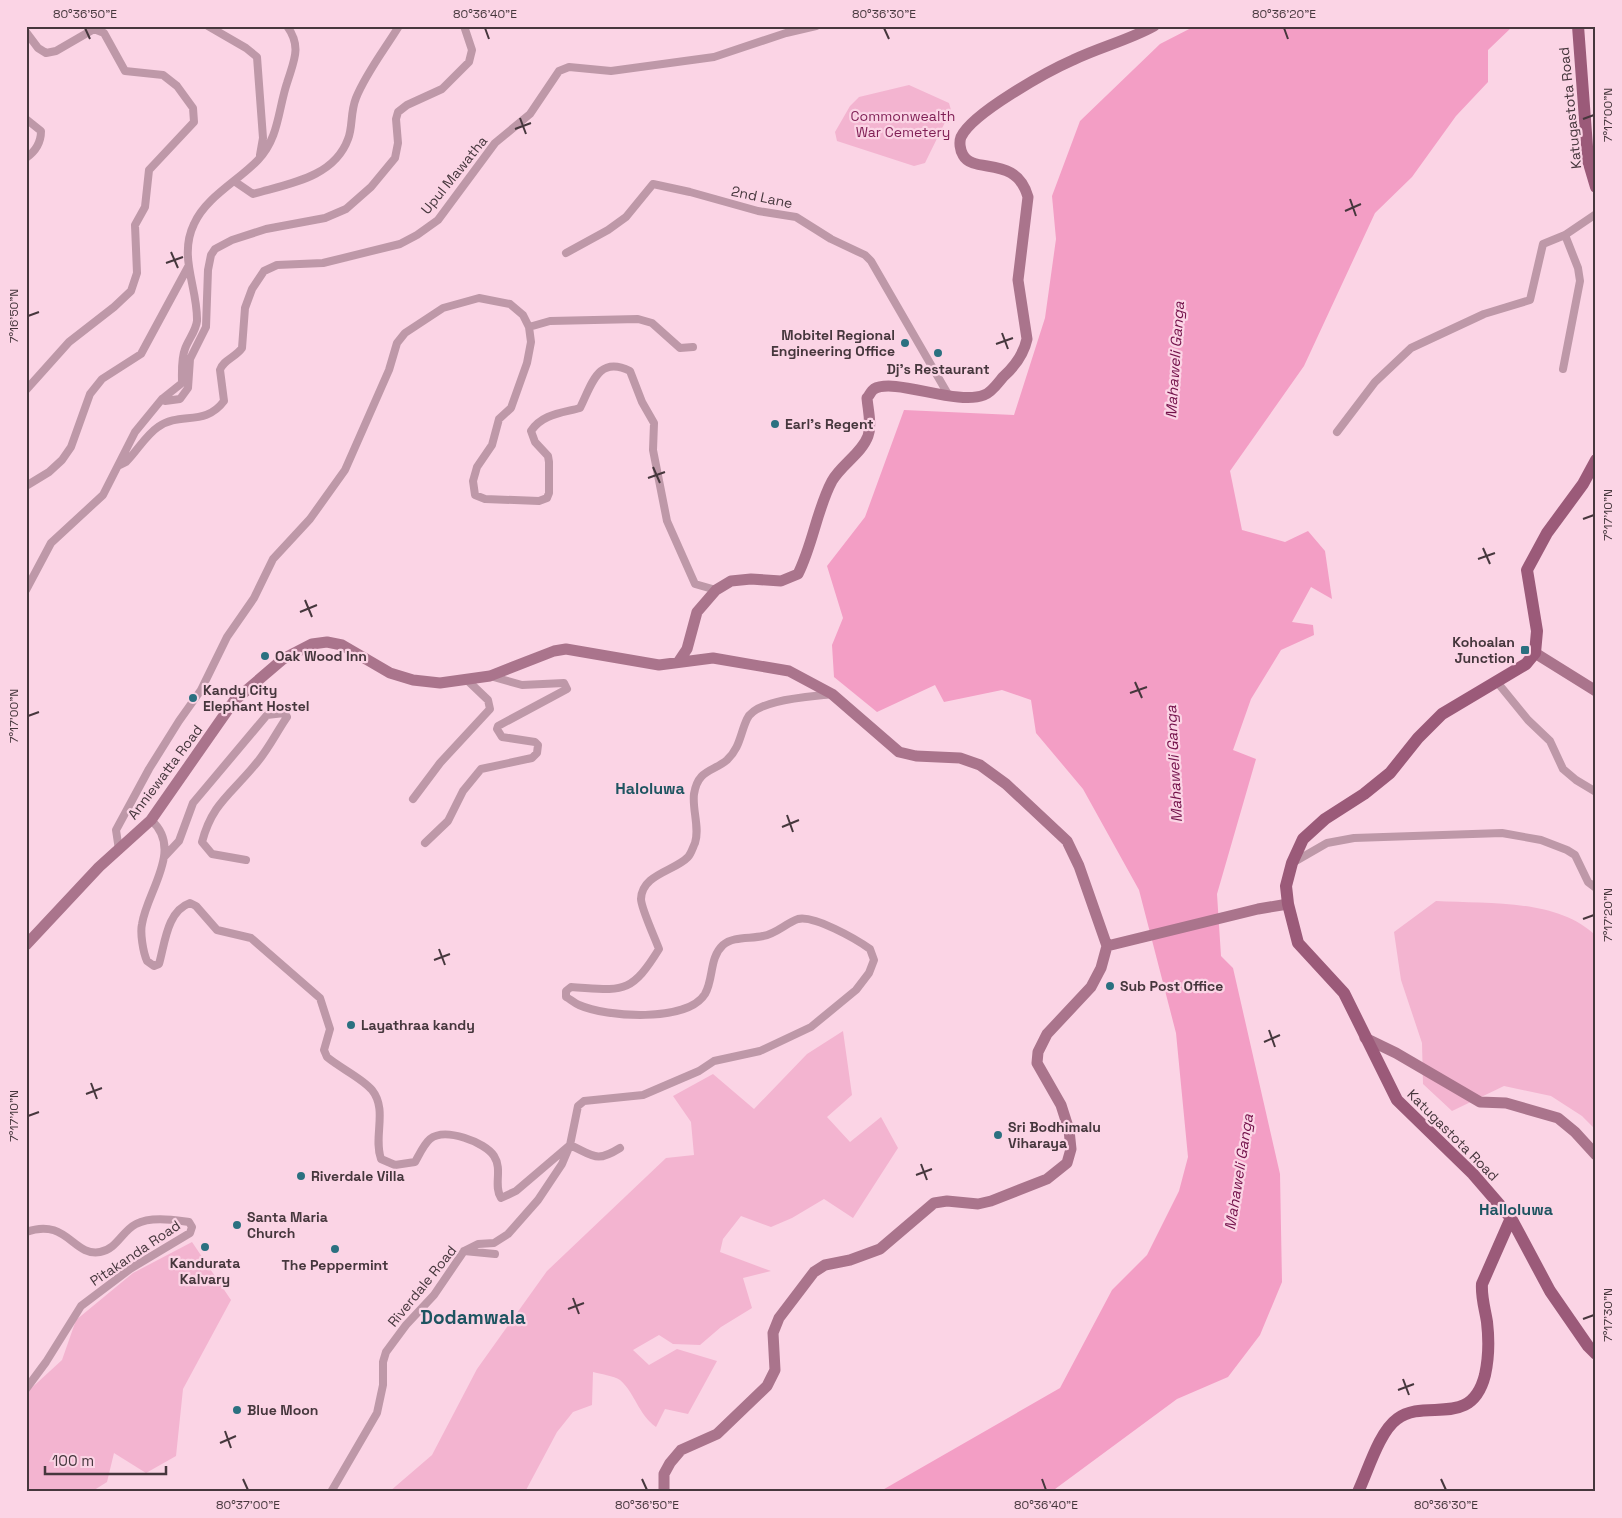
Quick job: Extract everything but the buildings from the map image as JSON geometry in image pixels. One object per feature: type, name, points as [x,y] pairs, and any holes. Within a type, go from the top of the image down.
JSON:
[{"type":"main road","name":"Katugastota Road","points":[[1578,26],[1588,160],[1596,187]]},
{"type":"main road","points":[[1535,653],[1536,631],[1527,570],[1547,533],[1583,484],[1596,460]]},
{"type":"main road","name":"Katugastota Road","points":[[1535,653],[1526,664],[1442,714],[1418,738],[1390,773],[1364,794],[1325,819],[1303,839],[1292,863],[1286,886],[1288,904],[1298,943],[1344,993],[1397,1100],[1473,1174],[1511,1218],[1550,1291],[1588,1346],[1596,1354]]},
{"type":"main road","points":[[1358,1492],[1382,1438],[1396,1420],[1414,1411],[1457,1409],[1467,1402],[1478,1390],[1484,1377],[1488,1346],[1481,1293],[1482,1284],[1511,1218]]},
{"type":"street","points":[[208,26],[257,56],[263,138],[259,159]]},
{"type":"street","points":[[26,590],[51,543],[103,495],[120,465],[135,432],[162,399],[182,383],[184,351],[196,324],[196,308],[188,267],[188,246],[194,224],[205,207],[259,159],[277,129],[285,89],[296,56],[296,41],[287,26]]},
{"type":"street","points":[[234,181],[253,194],[303,179],[322,171],[336,160],[348,139],[351,113],[357,96],[400,26]]},
{"type":"street","points":[[162,399],[165,401],[180,399],[188,388],[190,359],[206,326],[208,270],[211,255],[215,249],[232,240],[266,228],[325,218],[346,209],[371,187],[395,158],[398,143],[396,119],[398,112],[407,105],[442,89],[469,62],[472,50],[464,26]]},
{"type":"street","name":"Upul Mawatha","points":[[120,465],[131,457],[157,427],[171,421],[202,417],[216,411],[224,401],[221,366],[238,354],[242,348],[245,308],[252,289],[264,272],[277,265],[323,263],[400,244],[416,235],[438,220],[495,143],[530,114],[559,71],[569,67],[611,71],[714,57],[786,33],[816,26]]},
{"type":"street","points":[[679,661],[687,649],[697,612],[716,590],[731,581],[751,579],[780,581],[798,574],[809,552],[825,497],[833,479],[868,438],[870,429],[867,398],[874,389],[882,387],[909,389],[973,399],[986,394],[1010,370],[1025,347],[1027,339],[1018,280],[1028,211],[1028,197],[1025,185],[1009,170],[970,161],[964,157],[960,148],[961,137],[976,119],[1037,78],[1074,59],[1154,26]]},
{"type":"street","points":[[26,32],[38,48],[46,53],[56,51],[94,29],[104,33],[125,71],[163,75],[177,86],[194,108],[194,122],[149,170],[145,207],[136,225],[137,273],[131,290],[114,307],[70,342],[26,390]]},
{"type":"street","points":[[26,119],[41,131],[41,138],[34,152],[26,158]]},
{"type":"street","name":"2nd Lane","points":[[566,253],[608,230],[626,217],[653,184],[758,211],[796,217],[871,261],[949,396]]},
{"type":"street","points":[[1337,432],[1375,382],[1411,348],[1484,314],[1530,300],[1542,244],[1566,236],[1596,214]]},
{"type":"street","points":[[1564,369],[1580,281],[1578,268],[1566,236]]},
{"type":"street","points":[[26,486],[49,472],[62,460],[71,446],[90,394],[102,379],[140,354],[188,267]]},
{"type":"street","points":[[118,850],[116,830],[144,776],[179,721],[202,690],[228,637],[254,598],[273,559],[310,518],[345,470],[390,370],[397,343],[404,333],[442,308],[479,298],[510,304],[523,315],[529,327],[531,342],[527,363],[511,408],[499,419],[492,444],[477,466],[473,481],[475,495],[485,499],[539,501],[547,498],[549,493],[548,456],[535,442],[531,431],[537,422],[543,418],[580,408],[598,373],[607,366],[622,367],[630,371],[642,402],[654,423],[653,450],[668,521],[695,584],[716,590]]},
{"type":"street","points":[[529,327],[550,321],[638,319],[652,323],[680,348],[693,346]]},
{"type":"street","name":"Anniewatta Road","points":[[26,945],[100,867],[151,820],[234,701],[283,659],[312,644],[327,642],[342,645],[390,673],[413,680],[440,683],[490,676],[554,651],[566,649],[658,665],[713,658],[789,672],[832,694],[899,752],[916,756],[960,758],[980,766],[1006,784],[1067,841],[1079,866],[1107,946]]},
{"type":"street","points":[[1535,653],[1596,691]]},
{"type":"street","points":[[424,843],[448,821],[463,791],[481,769],[535,756],[538,745],[535,742],[502,737],[497,729],[498,726],[566,689],[567,685],[564,683],[522,685],[490,676]]},
{"type":"street","points":[[413,799],[440,763],[490,709],[488,700],[466,679]]},
{"type":"street","points":[[1497,682],[1528,720],[1550,741],[1563,769],[1576,780],[1596,792]]},
{"type":"street","name":"Riverdale Road","points":[[331,1492],[376,1413],[383,1385],[383,1362],[386,1352],[406,1325],[434,1295],[464,1251],[478,1244],[494,1243],[508,1234],[538,1200],[562,1164],[570,1145],[578,1106],[584,1101],[644,1095],[699,1071],[714,1061],[760,1050],[789,1039],[811,1027],[856,990],[869,973],[874,960],[870,948],[849,934],[812,920],[798,919],[764,936],[740,938],[725,943],[716,953],[705,994],[693,1005],[668,1014],[629,1015],[579,1005],[566,997],[566,991],[570,987],[614,990],[625,988],[644,973],[659,949],[641,899],[644,890],[654,878],[688,857],[696,842],[694,794],[698,781],[706,771],[725,762],[734,752],[747,717],[756,709],[771,703],[832,694]]},
{"type":"street","points":[[246,860],[212,854],[202,842],[206,825],[216,807],[255,765],[287,717],[284,713],[267,715],[194,803],[184,824],[179,841],[165,856],[142,925],[147,962],[154,966],[159,964],[174,914],[181,906],[190,903],[196,906],[217,930],[251,938],[295,975],[320,998],[328,1017],[330,1028],[324,1050],[327,1057],[372,1090],[380,1107],[378,1150],[381,1159],[395,1165],[415,1162],[429,1139],[442,1136],[465,1138],[482,1145],[494,1156],[499,1168],[497,1191],[501,1198],[516,1191],[570,1145],[599,1158],[606,1157],[620,1148]]},
{"type":"street","points":[[151,820],[162,834],[165,856]]},
{"type":"street","points":[[1292,863],[1327,843],[1354,838],[1502,833],[1541,840],[1567,850],[1575,856],[1588,882],[1596,888]]},
{"type":"street","points":[[664,1492],[664,1474],[670,1463],[682,1450],[717,1434],[767,1386],[775,1370],[773,1333],[779,1318],[814,1272],[825,1265],[850,1260],[880,1249],[934,1203],[978,1204],[991,1201],[1047,1179],[1067,1163],[1071,1149],[1069,1130],[1061,1105],[1037,1063],[1038,1052],[1047,1034],[1091,987],[1101,968],[1107,946],[1251,911],[1288,904]]},
{"type":"street","points":[[1365,1038],[1396,1053],[1480,1102],[1506,1103],[1558,1118],[1596,1155]]},
{"type":"street","name":"Pitakanda Road","points":[[26,1232],[46,1227],[61,1232],[85,1250],[99,1253],[111,1248],[135,1224],[152,1220],[175,1220],[189,1222],[192,1227],[190,1233],[130,1269],[81,1306],[46,1362],[26,1389]]},
{"type":"street","points":[[464,1251],[496,1254]]},
{"type":"green space","name":"Commonwealth War Cemetery","points":[[909,85],[949,103],[951,110],[925,163],[914,166],[837,141],[835,132],[850,106],[859,97]]},
{"type":"green space","points":[[1436,901],[1499,903],[1542,909],[1562,915],[1580,924],[1596,936],[1596,1130],[1582,1116],[1551,1096],[1504,1086],[1452,1111],[1423,1084],[1422,1043],[1401,980],[1394,932]]},
{"type":"green space","points":[[843,1031],[852,1095],[827,1117],[850,1142],[881,1117],[898,1148],[853,1218],[824,1199],[792,1218],[771,1227],[741,1216],[723,1239],[720,1252],[771,1271],[743,1278],[752,1308],[721,1327],[700,1345],[673,1344],[659,1335],[633,1350],[649,1365],[677,1349],[717,1361],[688,1414],[665,1409],[656,1427],[645,1416],[620,1380],[593,1372],[592,1405],[573,1412],[557,1432],[525,1492],[389,1492],[432,1455],[477,1369],[547,1271],[666,1158],[694,1155],[691,1122],[673,1096],[713,1074],[754,1109],[807,1054]]},
{"type":"green space","points":[[192,1242],[231,1300],[183,1389],[176,1456],[146,1473],[114,1453],[107,1482],[91,1492],[26,1492],[26,1393],[62,1360],[76,1320],[133,1273]]},
{"type":"water","name":"Mahaweli Ganga","points":[[1195,26],[1513,26],[1488,50],[1488,82],[1456,116],[1412,177],[1375,213],[1304,366],[1230,471],[1242,530],[1285,542],[1308,531],[1325,551],[1332,599],[1311,587],[1292,622],[1313,625],[1314,635],[1281,650],[1251,699],[1233,750],[1256,759],[1217,894],[1221,956],[1233,968],[1280,1174],[1282,1282],[1260,1335],[1228,1377],[1177,1399],[1051,1492],[879,1492],[1060,1388],[1112,1290],[1147,1255],[1179,1191],[1188,1157],[1176,1033],[1139,890],[1083,789],[1036,733],[1031,700],[1002,690],[944,702],[935,685],[877,712],[834,677],[832,645],[843,618],[827,566],[865,517],[904,410],[1014,415],[1045,318],[1056,239],[1052,196],[1080,121],[1160,44]]},
{"type":"place","name":"Mobitel Regional Engineering Office","points":[[905,343]]},
{"type":"place","name":"Dj's Restaurant","points":[[938,353]]},
{"type":"place","name":"Earl's Regent","points":[[775,424]]},
{"type":"place","name":"Kohoalan Junction","points":[[1525,650]]},
{"type":"place","name":"Oak Wood Inn","points":[[265,656]]},
{"type":"place","name":"Kandy City Elephant Hostel","points":[[193,698]]},
{"type":"place","name":"Sub Post Office","points":[[1110,986]]},
{"type":"place","name":"Layathraa kandy","points":[[351,1025]]},
{"type":"place","name":"Sri Bodhimalu Viharaya","points":[[998,1135]]},
{"type":"place","name":"Riverdale Villa","points":[[301,1176]]},
{"type":"place","name":"Santa Maria Church","points":[[237,1225]]},
{"type":"place","name":"Kandurata Kalvary","points":[[205,1247]]},
{"type":"place","name":"The Peppermint","points":[[335,1249]]},
{"type":"place","name":"Blue Moon","points":[[237,1410]]},
{"type":"district","name":"Haloluwa","points":[[650,788]]},
{"type":"district","name":"Halloluwa","points":[[1516,1209]]},
{"type":"district","name":"Dodamwala","points":[[473,1317]]}]
